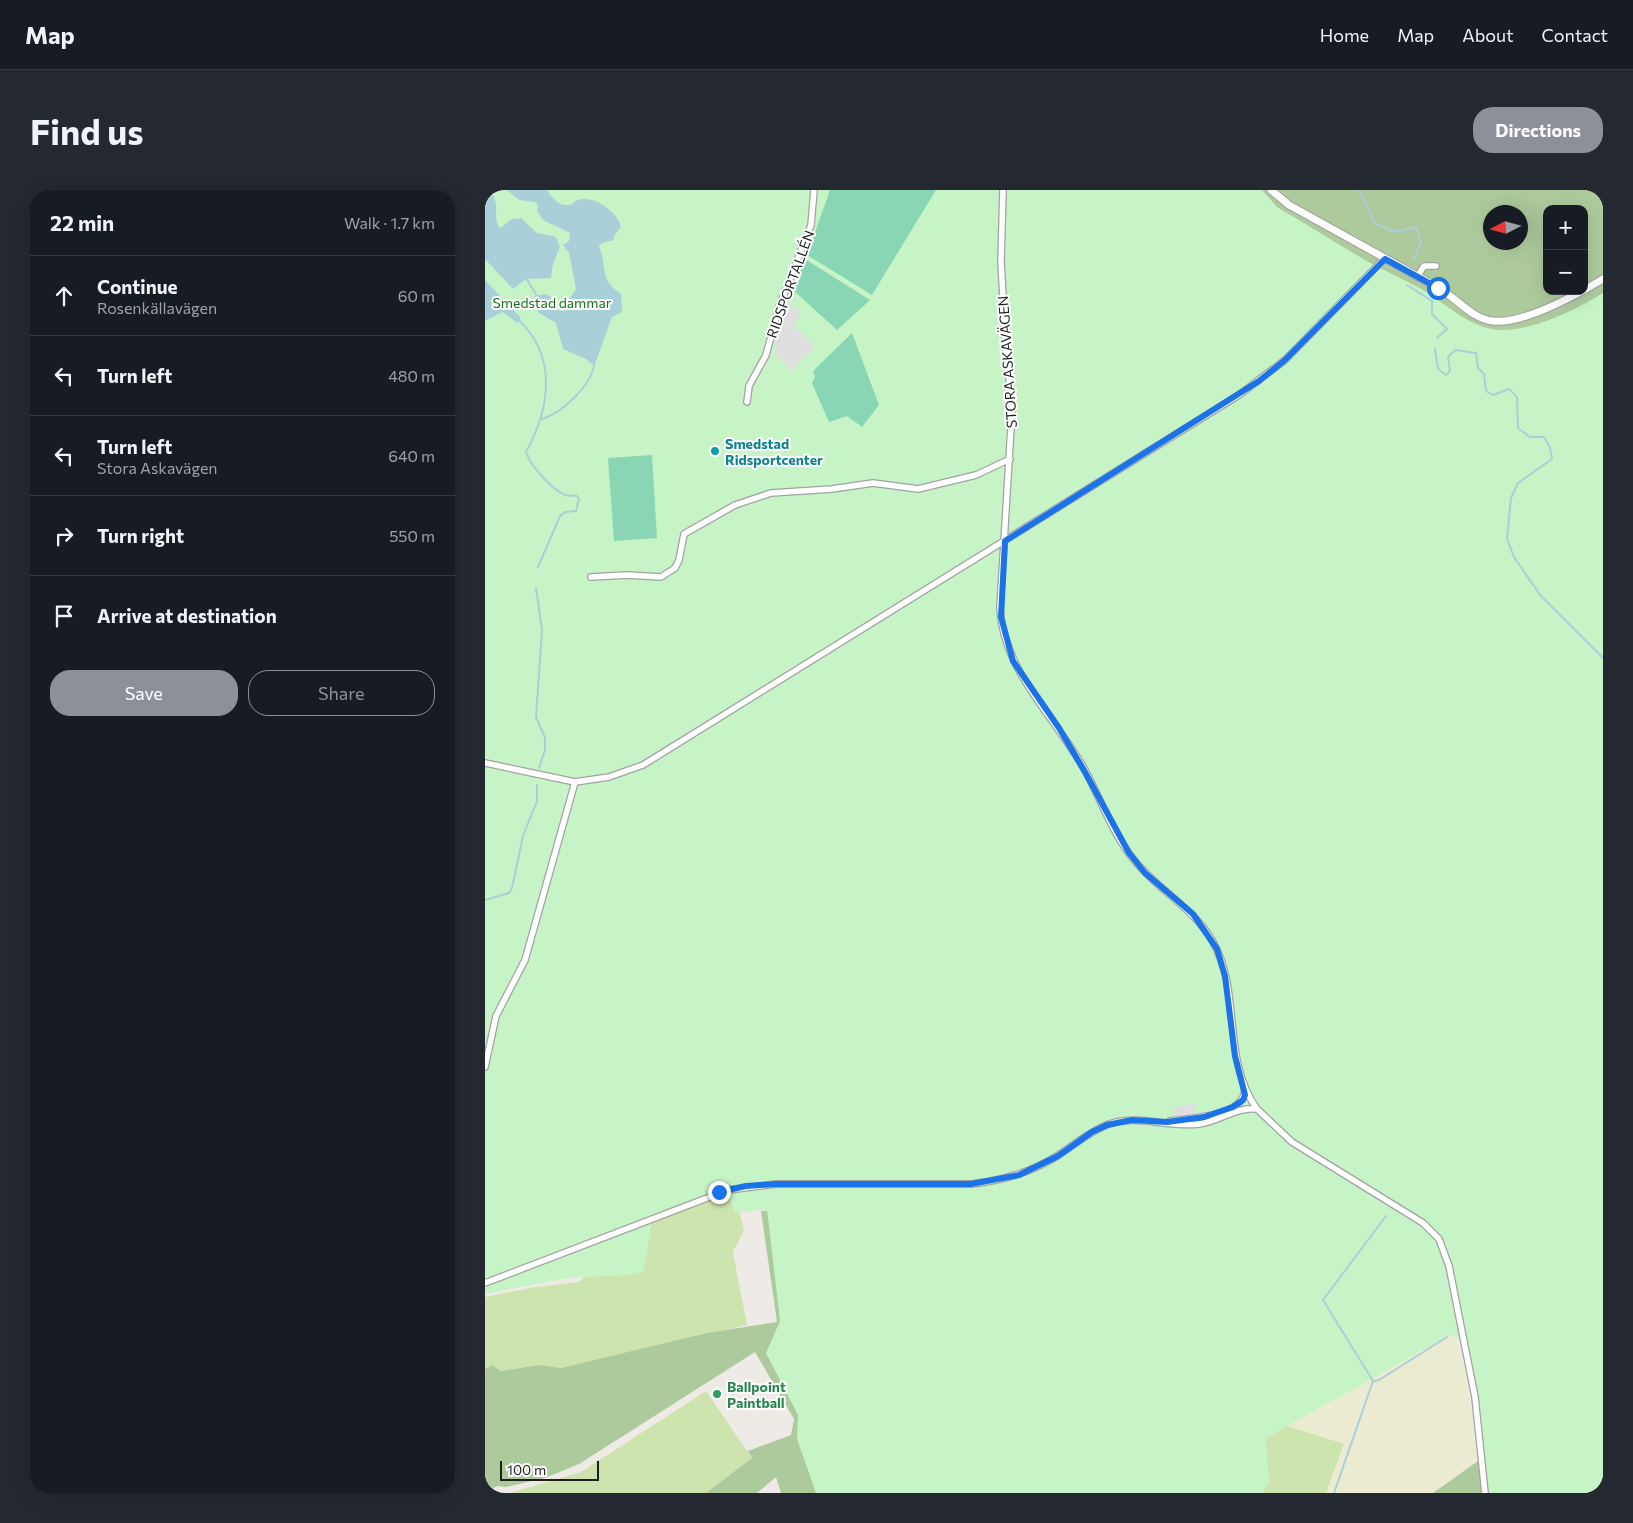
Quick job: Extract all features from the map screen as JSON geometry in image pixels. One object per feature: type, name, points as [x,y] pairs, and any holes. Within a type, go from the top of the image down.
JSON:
[{"type":"street","name":"RIDSPORTALLÉN","points":[[747,402],[749,386],[766,355],[779,307],[811,225],[814,190]]},
{"type":"street","name":"STORA ASKAVÄGEN","points":[[1003,190],[1001,262],[1012,411],[1001,617],[1013,661],[1073,751],[1129,853],[1145,873],[1193,914],[1217,949],[1225,976],[1235,1056],[1245,1090],[1257,1108],[1292,1142],[1423,1224],[1439,1239],[1449,1266],[1475,1397],[1485,1493]]},
{"type":"street","points":[[1271,190],[1289,205],[1448,294],[1477,315],[1495,321],[1511,320],[1537,312],[1574,295]]},
{"type":"street","points":[[485,763],[575,782],[609,777],[643,765],[1259,381],[1285,360],[1385,259]]},
{"type":"street","points":[[1417,277],[1424,266],[1436,266]]},
{"type":"street","points":[[1588,288],[1603,279]]},
{"type":"street","points":[[591,577],[627,575],[661,578],[675,568],[679,560],[684,534],[753,497],[771,493],[851,487],[873,483],[918,489],[976,475],[1010,459]]},
{"type":"street","points":[[485,1067],[496,1016],[525,960],[575,782]]},
{"type":"street","points":[[1167,1122],[1220,1112],[1239,1104],[1245,1095],[1245,1090]]},
{"type":"street","points":[[485,1283],[728,1190],[776,1184],[971,1184],[995,1181],[1019,1175],[1039,1166],[1107,1125],[1132,1120],[1183,1125],[1199,1124],[1244,1109],[1257,1108]]},
{"type":"green space","points":[[485,190],[1262,190],[1277,207],[1365,260],[1423,290],[1469,321],[1489,329],[1513,329],[1540,323],[1580,306],[1603,293],[1603,1493],[1486,1493],[1466,1345],[1451,1334],[1266,1438],[1269,1481],[1263,1493],[816,1493],[797,1439],[798,1415],[766,1353],[780,1321],[767,1209],[735,1213],[727,1191],[652,1219],[644,1271],[629,1275],[568,1278],[485,1294]]},
{"type":"green space","points":[[830,190],[936,190],[872,295],[807,255]]},
{"type":"green space","points":[[1012,190],[1603,190],[1603,618]]},
{"type":"green space","points":[[805,259],[870,300],[837,330],[792,289]]},
{"type":"green space","points":[[852,333],[879,405],[862,427],[847,416],[829,422],[812,383],[815,377],[813,371]]},
{"type":"green space","points":[[652,455],[657,538],[614,541],[608,458]]},
{"type":"green space","points":[[734,1192],[744,1230],[733,1252],[747,1325],[561,1368],[539,1365],[501,1371],[492,1365],[485,1369],[485,1297],[536,1287],[579,1282],[641,1227],[713,1198]]},
{"type":"green space","points":[[784,1210],[901,1493],[781,1493],[776,1477],[757,1493],[706,1493],[752,1458],[748,1451],[791,1435],[794,1419],[755,1352],[579,1464],[545,1478],[506,1487],[498,1486],[485,1491],[485,1369],[492,1365],[501,1371],[539,1365],[561,1368],[707,1333],[777,1322],[761,1211]]},
{"type":"green space","points":[[1436,1307],[1457,1342],[1465,1368],[1478,1461],[1433,1493],[1326,1493],[1344,1445],[1209,1401]]},
{"type":"green space","points":[[706,1391],[752,1458],[706,1493],[509,1493],[581,1472]]},
{"type":"green space","points":[[1209,1401],[1344,1444],[1326,1493],[1254,1493]]},
{"type":"green space","points":[[1478,1461],[1488,1493],[1433,1493]]},
{"type":"shaded area","points":[[789,302],[802,314],[793,325],[815,346],[792,371],[774,353],[776,350],[775,339],[779,329],[778,321],[784,315],[781,312]]},
{"type":"shaded area","points":[[1194,1103],[1196,1114],[1176,1119],[1173,1108]]},
{"type":"water","name":"Smedstad dammar","points":[[485,190],[490,190],[494,196],[496,220],[500,228],[512,219],[521,218],[537,233],[556,237],[560,247],[553,264],[551,278],[526,279],[513,289],[485,259]]},
{"type":"water","name":"Smedstad dammar","points":[[507,190],[547,190],[551,197],[564,205],[572,204],[577,200],[592,200],[607,208],[618,220],[621,227],[614,236],[614,240],[602,243],[599,246],[606,278],[614,289],[621,294],[622,312],[612,317],[595,364],[563,349],[556,323],[539,313],[533,304],[535,296],[545,294],[550,296],[556,310],[565,311],[569,307],[567,302],[576,289],[569,253],[563,245],[569,241],[570,233],[543,220],[537,211],[538,205],[535,202],[519,200]]},
{"type":"water","name":"Smedstad dammar","points":[[485,280],[521,318],[517,323],[503,312],[485,321]]},
{"type":"waterway","points":[[1359,190],[1375,223],[1395,232],[1416,227],[1421,242],[1414,259]]},
{"type":"waterway","points":[[526,278],[537,296]]},
{"type":"waterway","points":[[1407,285],[1432,301],[1432,314],[1447,329],[1437,338]]},
{"type":"waterway","points":[[518,319],[531,334],[539,350],[544,366],[546,383],[545,401],[541,418],[526,452],[548,483],[565,495],[577,496],[579,499],[576,511],[565,512],[560,516],[538,567]]},
{"type":"waterway","points":[[1435,348],[1438,369],[1446,375],[1450,371],[1448,357],[1455,350],[1476,353],[1478,368],[1484,374],[1486,391],[1493,395],[1509,389],[1517,397],[1518,428],[1530,437],[1544,437],[1550,447],[1552,459],[1518,483],[1511,498],[1507,539],[1514,557],[1540,595],[1603,658]]},
{"type":"waterway","points":[[542,419],[568,404],[576,396],[589,378],[593,370],[594,361]]},
{"type":"waterway","points":[[536,588],[542,630],[536,717],[545,738],[545,750],[539,768]]},
{"type":"waterway","points":[[485,900],[509,893],[512,888],[523,836],[537,801],[537,785]]},
{"type":"waterway","points":[[1334,1493],[1373,1381],[1323,1300],[1386,1216]]},
{"type":"waterway","points":[[1374,1381],[1379,1380],[1447,1337]]},
{"type":"place","name":"Smedstad Ridsportcenter","points":[[715,451]]},
{"type":"place","name":"Ballpoint Paintball","points":[[717,1394]]},
{"type":"route","points":[[719,1192],[746,1186],[776,1184],[971,1184],[995,1181],[1019,1175],[1039,1166],[1058,1156],[1092,1132],[1107,1125],[1132,1120],[1167,1122],[1204,1117],[1233,1107],[1243,1100],[1245,1090],[1235,1056],[1228,990],[1223,963],[1217,949],[1210,936],[1193,914],[1145,873],[1122,843],[1085,772],[1059,728],[1020,674],[1007,647],[1000,607],[1005,541],[1259,381],[1285,360],[1385,259],[1438,288]]}]
